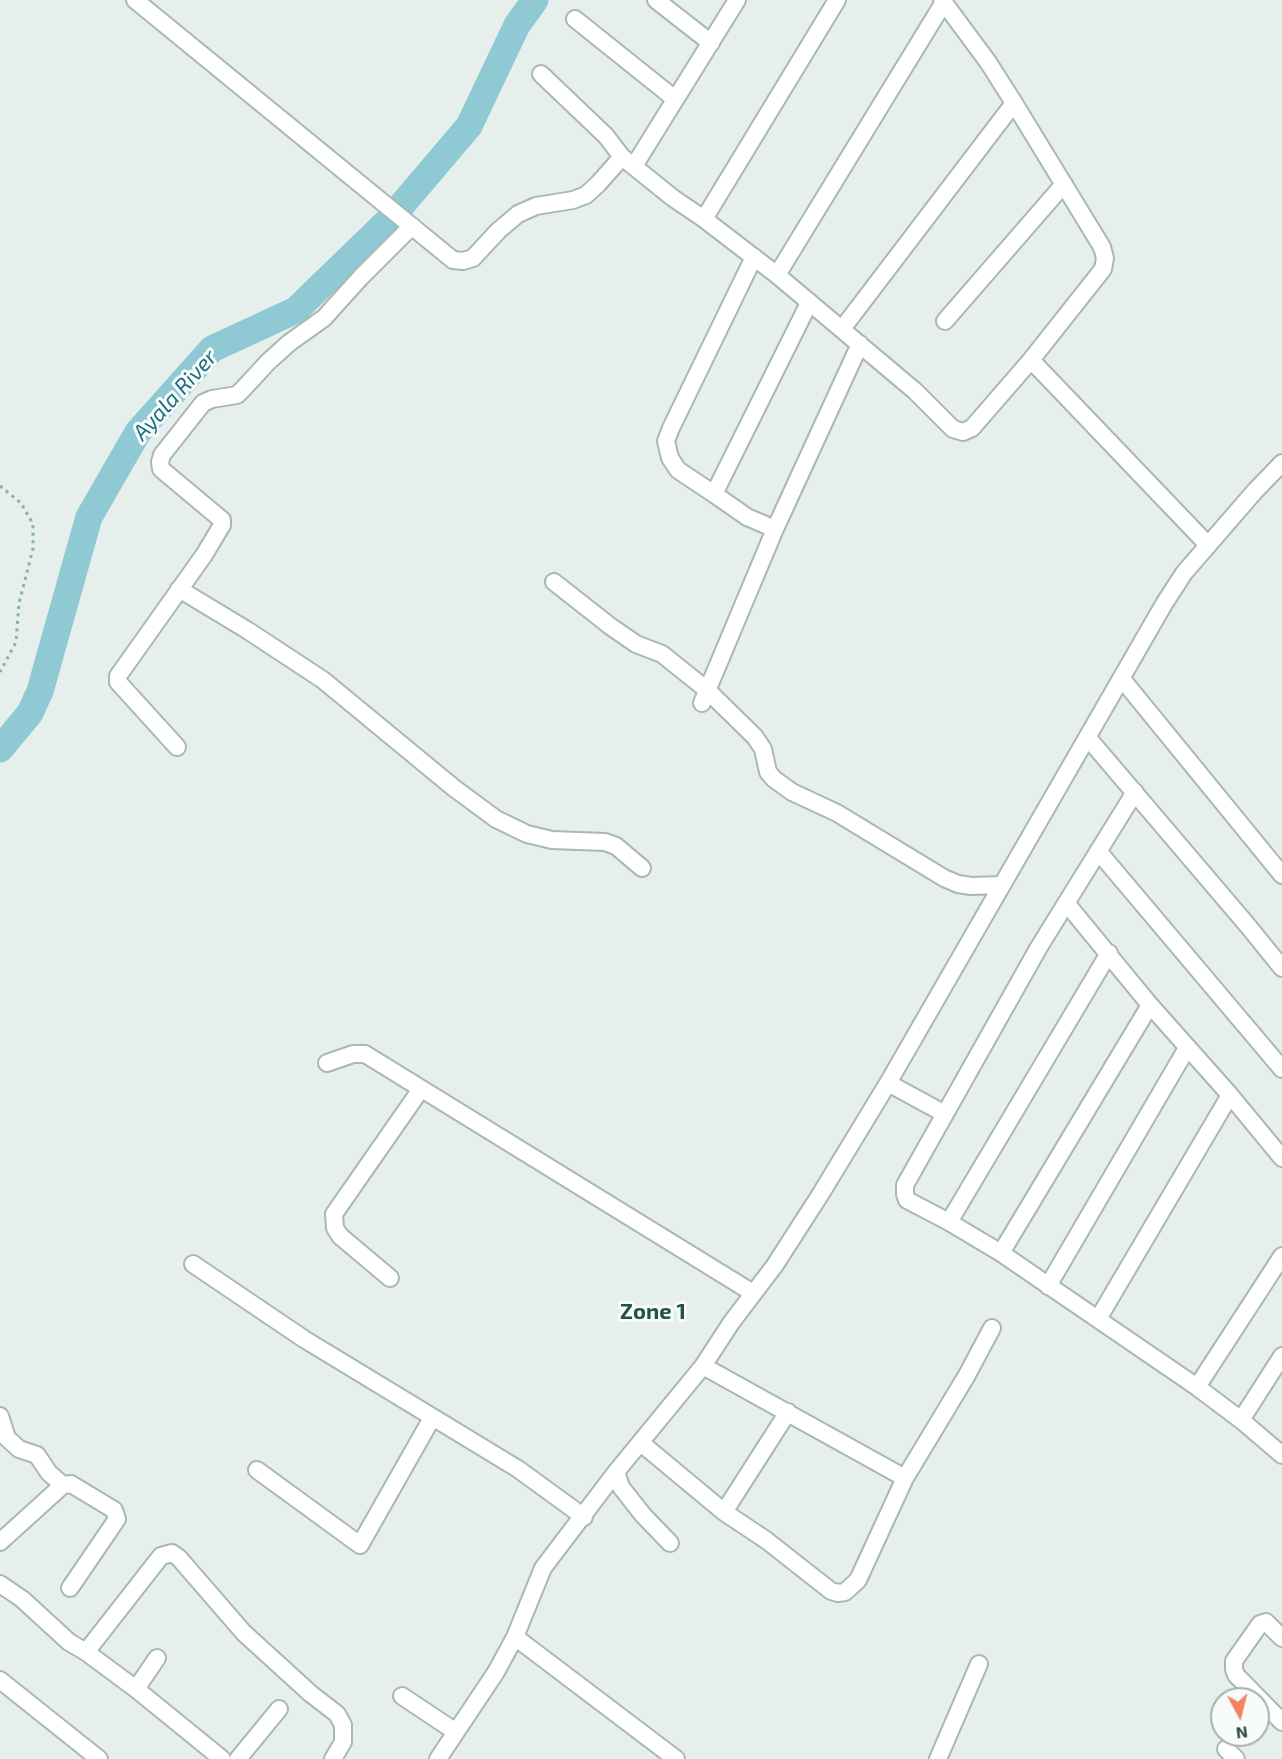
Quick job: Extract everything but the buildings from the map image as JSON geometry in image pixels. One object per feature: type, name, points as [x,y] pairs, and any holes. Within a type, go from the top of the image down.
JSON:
[{"type":"street","points":[[135,0],[370,194],[453,260],[463,261],[473,258],[498,231],[518,214],[536,206],[573,200],[586,195],[628,161],[675,99],[737,0]]},
{"type":"street","points":[[656,0],[711,43]]},
{"type":"street","points":[[704,219],[837,0]]},
{"type":"street","points":[[541,74],[606,136],[628,161],[673,198],[754,257],[842,328],[915,391],[953,429],[963,432],[972,428],[1031,360],[1103,269],[1105,258],[1102,247],[1014,103],[988,62],[943,1],[777,275]]},
{"type":"street","points":[[575,19],[675,99]]},
{"type":"street","points":[[842,328],[1014,103]]},
{"type":"street","points":[[945,321],[1064,184]]},
{"type":"street","points":[[177,747],[118,682],[118,676],[204,555],[222,525],[222,520],[161,469],[162,455],[203,403],[237,394],[289,343],[324,318],[409,223]]},
{"type":"street","points":[[754,257],[666,441],[670,458],[678,470],[747,517],[775,529]]},
{"type":"street","points":[[714,494],[809,303]]},
{"type":"street","points":[[705,696],[775,529],[860,344]]},
{"type":"street","points":[[1031,360],[1208,545]]},
{"type":"street","points":[[438,1759],[496,1672],[515,1637],[543,1568],[616,1472],[703,1366],[775,1265],[820,1195],[888,1083],[1184,573],[1282,463]]},
{"type":"street","points":[[554,582],[636,644],[662,654],[705,696],[755,737],[763,749],[768,772],[792,792],[837,813],[944,878],[971,886],[1002,885]]},
{"type":"street","points":[[179,589],[247,630],[322,680],[445,781],[496,819],[527,834],[552,840],[604,842],[616,846],[642,868]]},
{"type":"street","points":[[1122,678],[1282,875]]},
{"type":"street","points":[[1088,738],[1282,968]]},
{"type":"street","points":[[1135,792],[1039,947],[904,1190],[907,1200],[1001,1253],[1197,1387],[1282,1455]]},
{"type":"street","points":[[1098,851],[1282,1069]]},
{"type":"street","points":[[1067,904],[1187,1048],[1230,1095],[1276,1139],[1282,1158]]},
{"type":"street","points":[[949,1222],[1109,953]]},
{"type":"street","points":[[1001,1253],[1150,1005]]},
{"type":"street","points":[[1048,1286],[1187,1048]]},
{"type":"street","points":[[327,1064],[353,1054],[365,1054],[753,1293]]},
{"type":"street","points":[[888,1083],[945,1114]]},
{"type":"street","points":[[390,1278],[340,1236],[335,1227],[334,1214],[421,1089]]},
{"type":"street","points":[[1098,1319],[1230,1095]]},
{"type":"street","points":[[1197,1387],[1282,1256]]},
{"type":"street","points":[[193,1264],[304,1339],[518,1469],[584,1517]]},
{"type":"street","points":[[641,1443],[724,1512],[765,1540],[831,1591],[838,1593],[852,1587],[858,1580],[905,1478],[967,1375],[992,1328]]},
{"type":"street","points":[[1241,1420],[1282,1356]]},
{"type":"street","points":[[703,1366],[905,1478]]},
{"type":"street","points":[[724,1512],[788,1412]]},
{"type":"street","points":[[0,1416],[7,1438],[20,1449],[37,1455],[49,1473],[63,1485]]},
{"type":"street","points":[[257,1470],[360,1545],[432,1418]]},
{"type":"street","points":[[616,1472],[621,1487],[643,1515],[670,1543]]},
{"type":"street","points":[[0,1542],[63,1485],[71,1484],[114,1510],[117,1519],[70,1588]]},
{"type":"street","points":[[86,1652],[161,1556],[172,1553],[179,1558],[244,1633],[311,1694],[337,1714],[343,1725],[343,1742],[333,1759]]},
{"type":"street","points":[[0,1584],[22,1599],[69,1642],[136,1689],[222,1759]]},
{"type":"street","points":[[1282,1638],[1266,1622],[1260,1623],[1234,1661],[1236,1675],[1282,1722]]},
{"type":"street","points":[[515,1637],[675,1759]]},
{"type":"street","points":[[136,1689],[157,1658]]},
{"type":"street","points":[[938,1759],[979,1664]]},
{"type":"street","points":[[0,1680],[7,1691],[99,1759]]},
{"type":"street","points":[[402,1696],[456,1732]]},
{"type":"street","points":[[238,1759],[279,1709]]},
{"type":"path","points":[[0,486],[21,503],[33,524],[33,549],[19,603],[16,642],[0,672]]},
{"type":"waterway","name":"Ayala River","points":[[0,749],[30,713],[40,691],[89,517],[138,432],[212,349],[296,310],[390,219],[469,126],[517,25],[535,0]]},
{"type":"district","name":"Zone 1","points":[[653,1312]]}]
